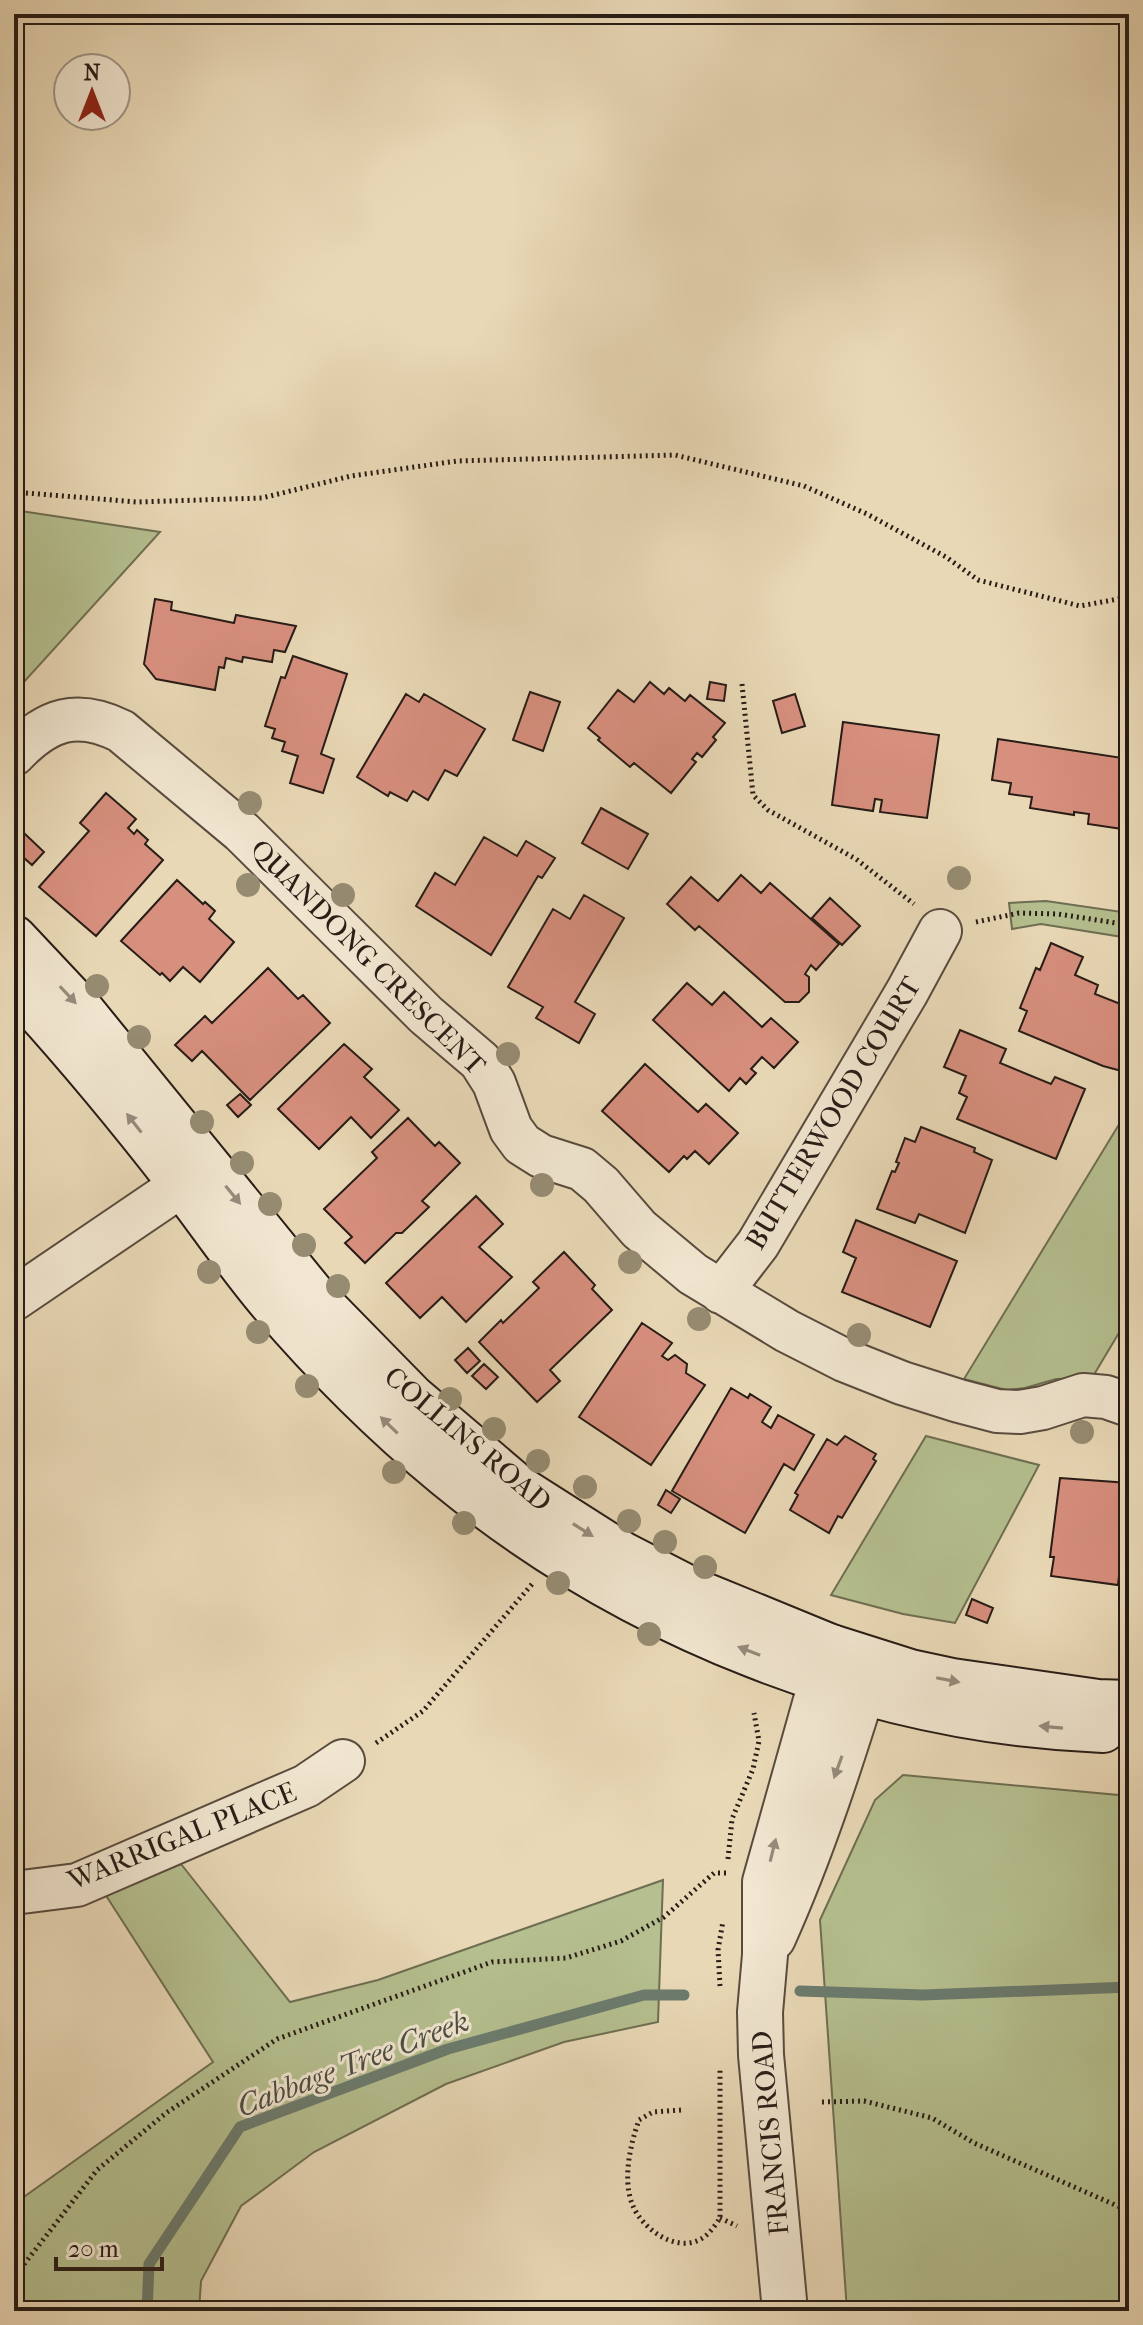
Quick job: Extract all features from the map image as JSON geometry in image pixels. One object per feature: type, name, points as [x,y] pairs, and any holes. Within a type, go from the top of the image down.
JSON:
[{"type":"main road","name":"COLLINS ROAD","points":[[14,938],[77,1005],[318,1301],[412,1397],[461,1441],[520,1489],[622,1554],[826,1663]]},
{"type":"main road","name":"COLLINS ROAD","points":[[14,985],[109,1093],[270,1300],[394,1429],[447,1476],[544,1546],[628,1596],[710,1636],[826,1663],[867,1677],[936,1711],[1028,1725],[1129,1731]]},
{"type":"main road","name":"FRANCIS ROAD","points":[[785,2311],[761,2055],[765,1882],[826,1663]]},
{"type":"main road","name":"COLLINS ROAD","points":[[867,1677],[952,1681],[1084,1700],[1129,1703]]},
{"type":"main road","name":"FRANCIS ROAD","points":[[765,1955],[795,1889],[867,1677]]},
{"type":"street","name":"QUANDONG CRESCENT","points":[[14,754],[45,728],[61,721],[84,718],[103,722],[121,731],[242,832],[366,956],[480,1061],[494,1083],[511,1129],[522,1144],[541,1156],[582,1169],[663,1250],[721,1292],[787,1331],[844,1360],[902,1383],[997,1411],[1020,1412],[1043,1408],[1083,1395],[1106,1397],[1129,1405]]},
{"type":"street","name":"BUTTERWOOD COURT","points":[[721,1292],[758,1244],[940,931]]},
{"type":"street","points":[[14,1299],[182,1185]]},
{"type":"street","name":"WARRIGAL PLACE","points":[[14,1893],[77,1885],[306,1786],[343,1761]]},
{"type":"path","points":[[14,492],[137,502],[262,498],[351,476],[457,461],[675,455],[804,486],[867,514],[946,557],[978,580],[1080,606],[1129,597]]},
{"type":"path","points":[[742,684],[753,795],[768,810],[856,859],[885,880],[908,897],[940,931],[1019,913],[1058,914],[1129,925]]},
{"type":"path","points":[[343,1761],[395,1732],[423,1711],[534,1582]]},
{"type":"path","points":[[726,1888],[732,1819],[753,1769],[759,1741],[754,1713]]},
{"type":"path","points":[[14,2286],[22,2267],[97,2170],[166,2113],[277,2039],[492,1962],[566,1958],[621,1941],[664,1917],[714,1873],[726,1873]]},
{"type":"path","points":[[720,1992],[718,1950],[723,1919]]},
{"type":"path","points":[[681,2110],[653,2112],[639,2120],[633,2138],[628,2181],[632,2204],[642,2224],[671,2241],[697,2241],[714,2229],[720,2218],[720,2056]]},
{"type":"path","points":[[822,2102],[864,2101],[932,2118],[974,2143],[1129,2211]]},
{"type":"green space","points":[[14,510],[160,532],[14,693]]},
{"type":"green space","points":[[1046,901],[1129,913],[1129,938],[1041,924],[1012,929],[1009,903]]},
{"type":"green space","points":[[1129,1108],[1129,1316],[1092,1378],[1056,1379],[1006,1390],[964,1379]]},
{"type":"green space","points":[[926,1436],[1039,1465],[955,1623],[903,1614],[831,1595]]},
{"type":"green space","points":[[903,1775],[1129,1796],[1129,2311],[847,2311],[820,1920],[875,1800]]},
{"type":"green space","points":[[181,1864],[290,2002],[378,1980],[663,1880],[658,2022],[564,2042],[446,2084],[314,2152],[241,2206],[201,2281],[199,2311],[14,2311],[14,2204],[213,2062],[105,1894]]},
{"type":"building","points":[[155,599],[172,602],[171,610],[234,623],[236,615],[296,626],[285,652],[274,650],[272,662],[243,657],[242,662],[226,658],[224,668],[219,667],[215,690],[156,679],[144,664]]},
{"type":"building","points":[[293,656],[347,674],[321,754],[334,759],[323,793],[290,783],[298,756],[282,751],[285,742],[272,738],[275,729],[265,726],[281,677],[285,678]]},
{"type":"building","points":[[650,682],[664,694],[669,688],[685,701],[690,695],[725,723],[702,757],[697,753],[692,759],[696,762],[671,793],[634,763],[630,767],[588,728],[618,690],[634,702]]},
{"type":"building","points":[[710,682],[726,685],[724,701],[707,699]]},
{"type":"building","points":[[530,692],[560,702],[543,751],[513,740]]},
{"type":"building","points":[[406,694],[419,702],[424,694],[485,729],[457,776],[445,770],[428,800],[413,791],[407,801],[390,792],[388,796],[357,777]]},
{"type":"building","points":[[795,694],[805,726],[782,733],[773,701]]},
{"type":"building","points":[[843,722],[939,735],[927,818],[880,812],[882,800],[875,799],[873,811],[832,805]]},
{"type":"building","points":[[998,739],[1129,759],[1129,830],[1088,824],[1089,814],[1074,812],[1074,815],[1030,808],[1032,797],[1009,794],[1011,783],[992,780]]},
{"type":"building","points":[[106,793],[136,819],[128,828],[134,834],[137,830],[148,840],[145,844],[163,860],[96,936],[39,887],[89,831],[80,823]]},
{"type":"building","points":[[601,808],[648,834],[628,869],[582,843]]},
{"type":"building","points":[[25,834],[44,852],[32,865],[14,849]]},
{"type":"building","points":[[484,837],[517,856],[526,841],[555,858],[542,878],[538,876],[491,955],[416,906],[435,873],[455,885]]},
{"type":"building","points":[[741,875],[761,893],[770,883],[839,944],[816,970],[811,965],[805,974],[809,977],[809,992],[799,1002],[785,1002],[699,926],[695,930],[667,904],[691,877],[718,901]]},
{"type":"building","points":[[177,880],[215,911],[209,919],[234,942],[200,982],[183,967],[170,981],[121,941]]},
{"type":"building","points":[[584,895],[624,918],[575,1002],[595,1014],[579,1043],[536,1018],[543,1007],[508,987],[553,909],[570,919]]},
{"type":"building","points":[[830,898],[860,926],[842,945],[812,918]]},
{"type":"building","points":[[1051,943],[1083,957],[1075,975],[1098,985],[1095,994],[1128,1007],[1129,1073],[1103,1066],[1019,1031],[1027,1011],[1020,1008],[1036,968],[1040,970]]},
{"type":"building","points":[[268,968],[298,999],[303,995],[330,1023],[250,1100],[202,1051],[192,1061],[175,1045],[205,1016],[212,1023]]},
{"type":"building","points":[[687,983],[712,1005],[724,992],[762,1027],[771,1018],[798,1042],[774,1068],[762,1057],[751,1069],[756,1073],[746,1084],[740,1078],[729,1091],[653,1020]]},
{"type":"building","points":[[960,1030],[1006,1049],[1000,1063],[1051,1084],[1055,1077],[1085,1089],[1056,1159],[957,1119],[967,1097],[959,1093],[966,1076],[944,1067]]},
{"type":"building","points":[[344,1044],[372,1069],[364,1077],[399,1110],[371,1138],[351,1117],[319,1149],[278,1109]]},
{"type":"building","points":[[645,1064],[698,1112],[706,1104],[738,1133],[709,1164],[695,1151],[687,1159],[684,1156],[669,1172],[602,1111]]},
{"type":"building","points":[[240,1094],[251,1105],[238,1117],[227,1105]]},
{"type":"building","points":[[408,1118],[435,1146],[439,1142],[460,1163],[422,1201],[429,1207],[365,1263],[345,1243],[352,1237],[324,1209],[377,1158],[372,1152]]},
{"type":"building","points":[[921,1127],[975,1148],[974,1152],[992,1160],[965,1233],[919,1214],[915,1223],[877,1209],[892,1171],[895,1172],[899,1163],[896,1162],[905,1138],[915,1142]]},
{"type":"building","points":[[476,1196],[503,1224],[479,1247],[512,1277],[466,1322],[442,1297],[420,1318],[386,1283]]},
{"type":"building","points":[[856,1220],[957,1261],[930,1327],[842,1292],[856,1258],[843,1252]]},
{"type":"building","points":[[564,1252],[595,1285],[592,1289],[612,1310],[550,1370],[560,1381],[537,1402],[479,1342],[539,1288],[533,1282]]},
{"type":"building","points":[[642,1323],[672,1343],[662,1356],[668,1360],[675,1355],[687,1364],[686,1373],[705,1385],[651,1465],[579,1417]]},
{"type":"building","points":[[468,1348],[480,1361],[467,1373],[455,1360]]},
{"type":"building","points":[[484,1364],[498,1377],[486,1389],[472,1376]]},
{"type":"building","points":[[731,1388],[748,1398],[750,1394],[771,1407],[762,1422],[771,1428],[778,1415],[814,1435],[794,1470],[784,1464],[745,1533],[672,1491]]},
{"type":"building","points":[[845,1436],[876,1454],[873,1459],[876,1461],[842,1518],[838,1516],[829,1533],[790,1510],[798,1495],[795,1493],[827,1439],[837,1445]]},
{"type":"building","points":[[1060,1478],[1129,1483],[1129,1527],[1124,1567],[1120,1566],[1118,1585],[1051,1576],[1054,1557],[1050,1557]]},
{"type":"building","points":[[666,1490],[680,1499],[671,1513],[658,1505]]},
{"type":"building","points":[[972,1599],[993,1608],[987,1623],[966,1615]]},
{"type":"waterway","name":"Cabbage Tree Creek","points":[[800,1991],[923,1995],[1129,1987]]},
{"type":"waterway","name":"Cabbage Tree Creek","points":[[147,2311],[149,2264],[240,2127],[448,2049],[644,1995],[684,1995]]}]
